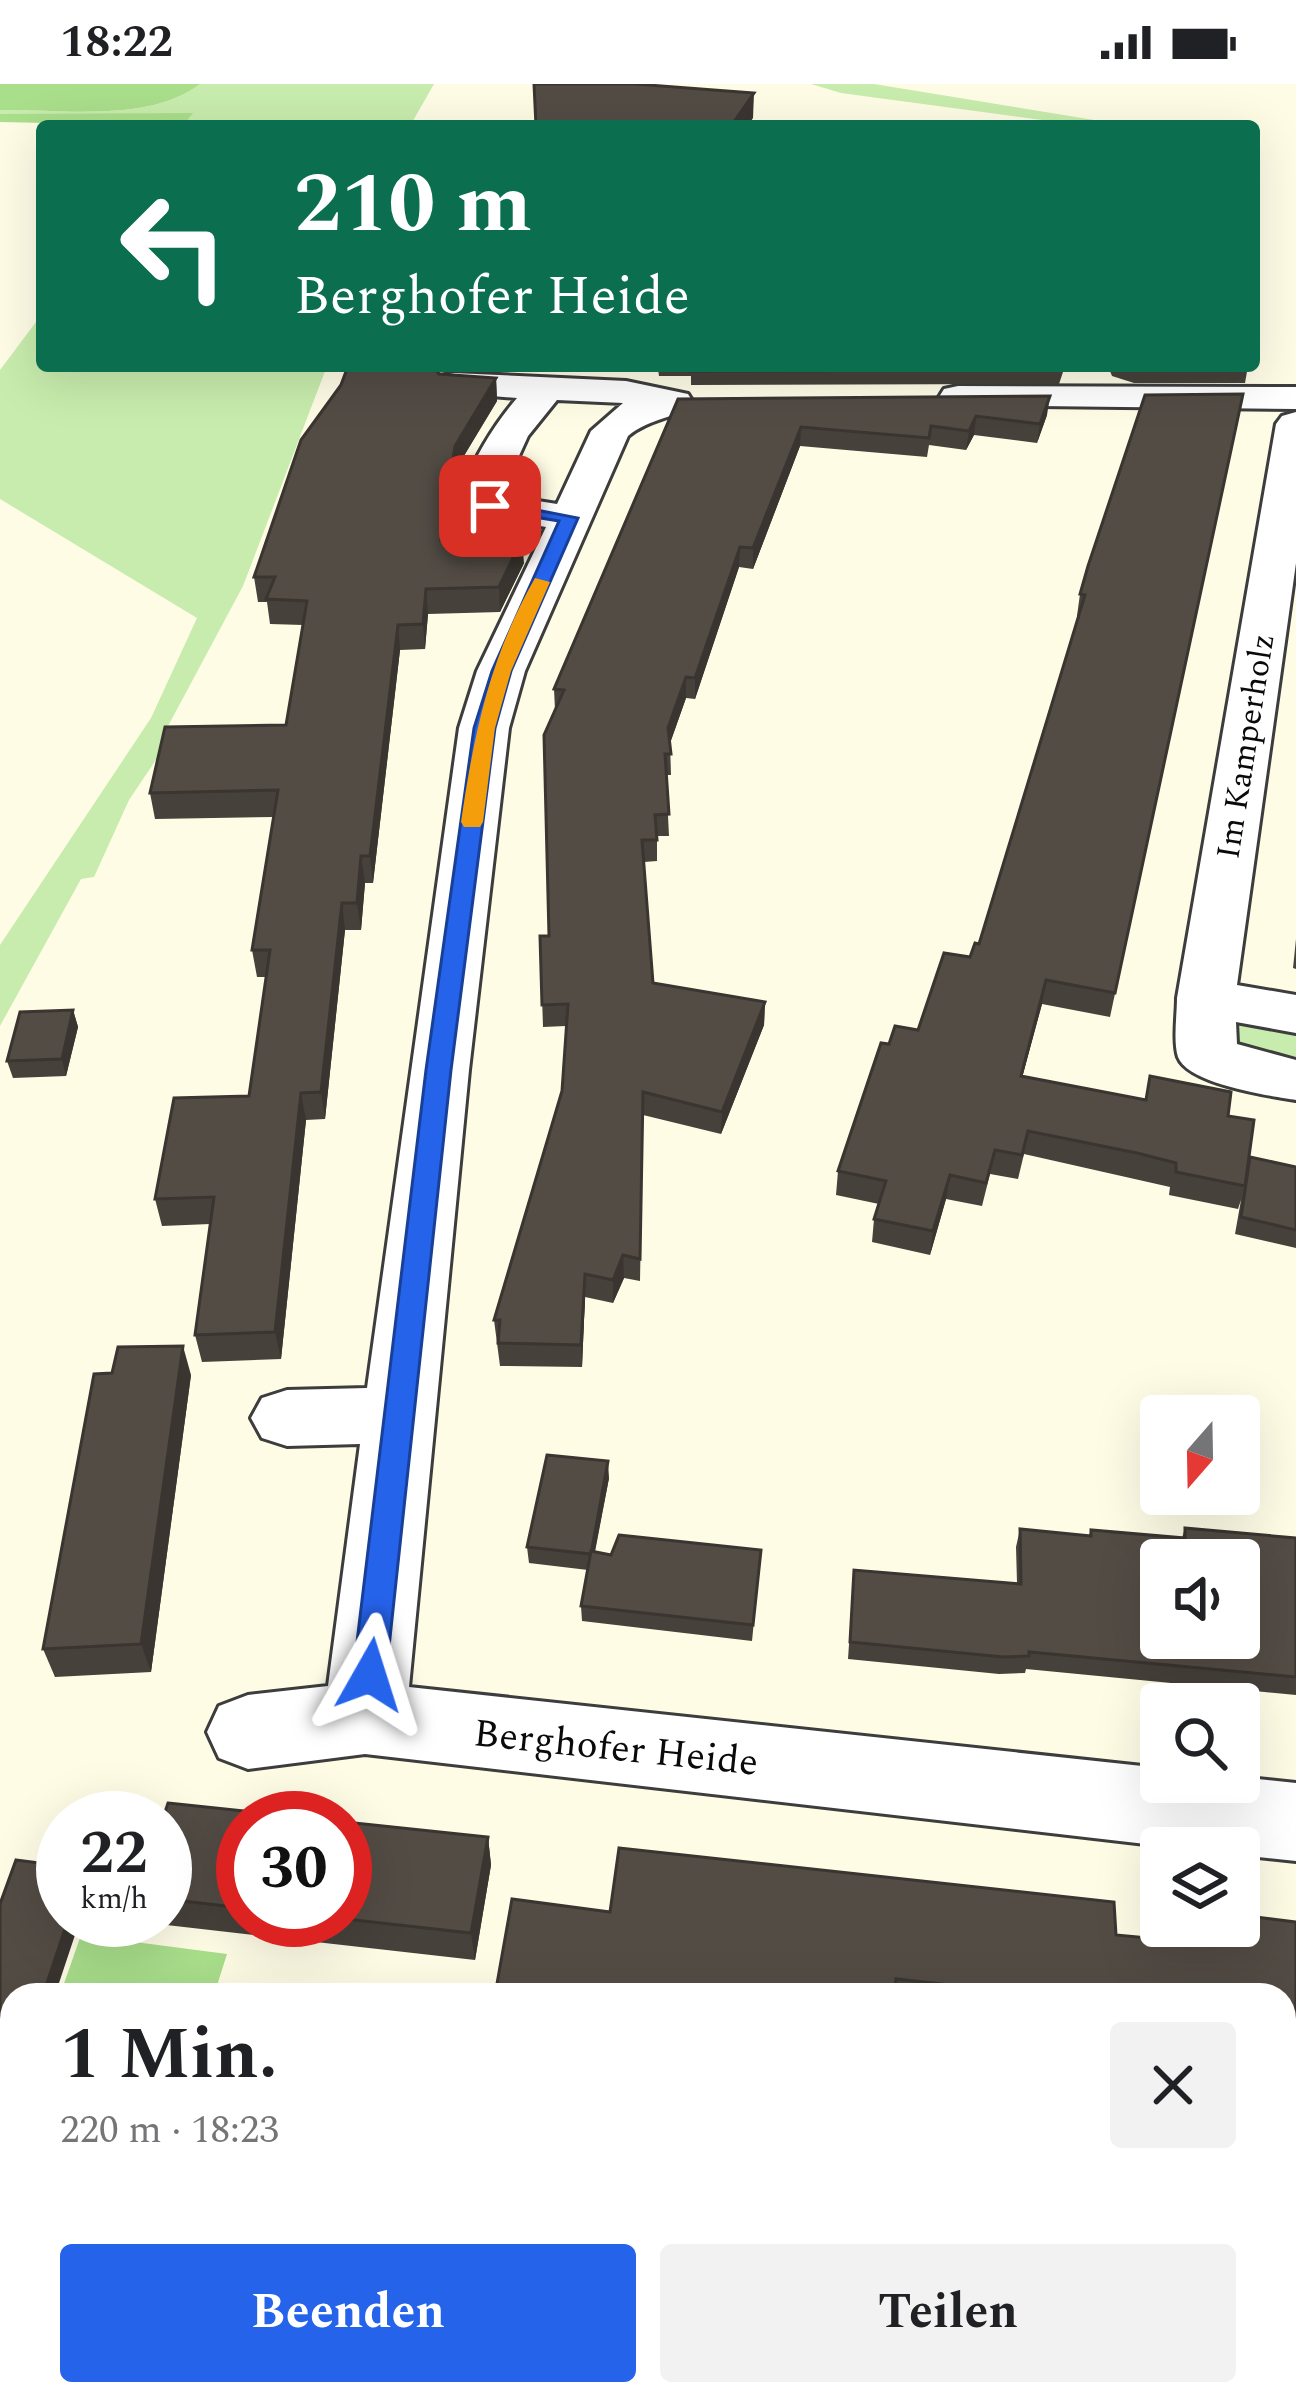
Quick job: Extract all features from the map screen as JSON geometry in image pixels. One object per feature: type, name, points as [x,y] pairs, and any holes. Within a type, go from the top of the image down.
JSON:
[{"type":"street","points":[[454,384],[626,392],[662,402],[706,402]]},
{"type":"street","points":[[546,390],[520,414],[494,457],[482,491],[490,506],[569,518]]},
{"type":"street","points":[[928,397],[1296,398]]},
{"type":"street","points":[[365,1718],[484,728],[501,671],[611,431],[630,414],[662,402]]},
{"type":"street","name":"Im Kamperholz","points":[[1296,424],[1206,998],[1207,1055],[1254,1072],[1296,1080]]},
{"type":"street","points":[[1206,998],[1296,1014]]},
{"type":"street","points":[[287,1418],[400,1415]]},
{"type":"street","name":"Berghofer Heide","points":[[248,1732],[365,1718],[1296,1822]]},
{"type":"green space","points":[[0,84],[200,84],[156,104],[77,112],[0,110]]},
{"type":"green space","points":[[200,84],[434,84],[413,120],[0,114],[0,110],[131,109],[179,96]]},
{"type":"green space","points":[[811,84],[874,84],[1094,120],[1042,120],[841,93]]},
{"type":"green space","points":[[193,113],[188,120],[36,123],[0,122],[0,114]]},
{"type":"green space","points":[[36,322],[36,372],[325,372],[243,586],[167,728],[176,730],[129,800],[94,877],[81,879],[0,1026],[0,945],[151,718],[197,618],[0,499],[0,370]]},
{"type":"green space","points":[[1250,1016],[1296,1025],[1296,1071],[1270,1066],[1229,1040],[1234,1023]]},
{"type":"green space","points":[[77,1947],[173,1947],[227,1954],[218,1983],[64,1983]]},
{"type":"building","points":[[534,84],[635,84],[754,93],[735,120],[536,120]]},
{"type":"building","points":[[346,372],[438,372],[496,378],[455,446],[441,540],[522,539],[499,587],[426,589],[423,624],[398,625],[370,856],[361,856],[357,903],[342,903],[321,1092],[301,1093],[275,1332],[195,1335],[214,1197],[155,1199],[174,1098],[249,1096],[270,950],[252,950],[278,790],[150,793],[165,727],[286,725],[307,601],[266,599],[275,577],[254,577],[301,440]]},
{"type":"building","points":[[1243,394],[1115,993],[1046,980],[1021,1076],[1146,1100],[1150,1076],[1231,1092],[1228,1116],[1254,1120],[1245,1186],[1176,1172],[1176,1163],[1137,1153],[1028,1131],[1022,1155],[995,1150],[986,1183],[950,1175],[933,1231],[874,1219],[886,1181],[838,1171],[881,1043],[889,1044],[895,1026],[918,1030],[944,953],[970,957],[975,943],[979,944],[1085,595],[1080,594],[1088,566],[1145,395]]},
{"type":"building","points":[[1050,396],[1040,424],[976,416],[969,431],[931,426],[929,438],[801,427],[753,548],[740,547],[695,678],[686,677],[668,728],[669,814],[655,815],[657,840],[642,840],[653,983],[765,1002],[722,1112],[643,1092],[640,1259],[623,1255],[613,1280],[585,1274],[581,1345],[498,1343],[500,1320],[494,1320],[562,1091],[568,1004],[542,1005],[540,936],[549,936],[544,735],[564,690],[554,689],[678,399]]},
{"type":"building","points":[[73,1010],[62,1059],[7,1061],[20,1012]]},
{"type":"building","points":[[1250,1157],[1296,1167],[1296,1230],[1241,1217]]},
{"type":"building","points":[[183,1346],[141,1644],[43,1649],[94,1374],[112,1373],[118,1347]]},
{"type":"building","points":[[547,1455],[608,1461],[591,1554],[527,1547]]},
{"type":"building","points":[[1185,1528],[1296,1538],[1296,1677],[1029,1652],[1029,1656],[1003,1657],[850,1642],[854,1570],[1021,1584],[1020,1529],[1091,1536],[1091,1530],[1185,1538]]},
{"type":"building","points":[[619,1535],[761,1550],[753,1625],[581,1606],[591,1551],[611,1555]]},
{"type":"building","points":[[192,1806],[216,1808],[216,1905],[192,1902]]},
{"type":"building","points":[[372,1825],[488,1837],[471,1933],[372,1922]]},
{"type":"building","points":[[619,1848],[1114,1902],[1116,1935],[1140,1937],[1140,1947],[1260,1947],[1260,1918],[1296,1922],[1296,1983],[932,1983],[896,1979],[896,1983],[497,1983],[512,1899],[610,1912]]},
{"type":"building","points":[[16,1860],[36,1863],[36,1947],[59,1947],[47,1983],[0,1983],[0,1904]]},
{"type":"slow traffic","points":[[472,822],[484,728],[501,671],[541,582]]},
{"type":"route","points":[[370,1675],[439,1070],[484,728],[501,671],[569,518],[490,506]]}]
